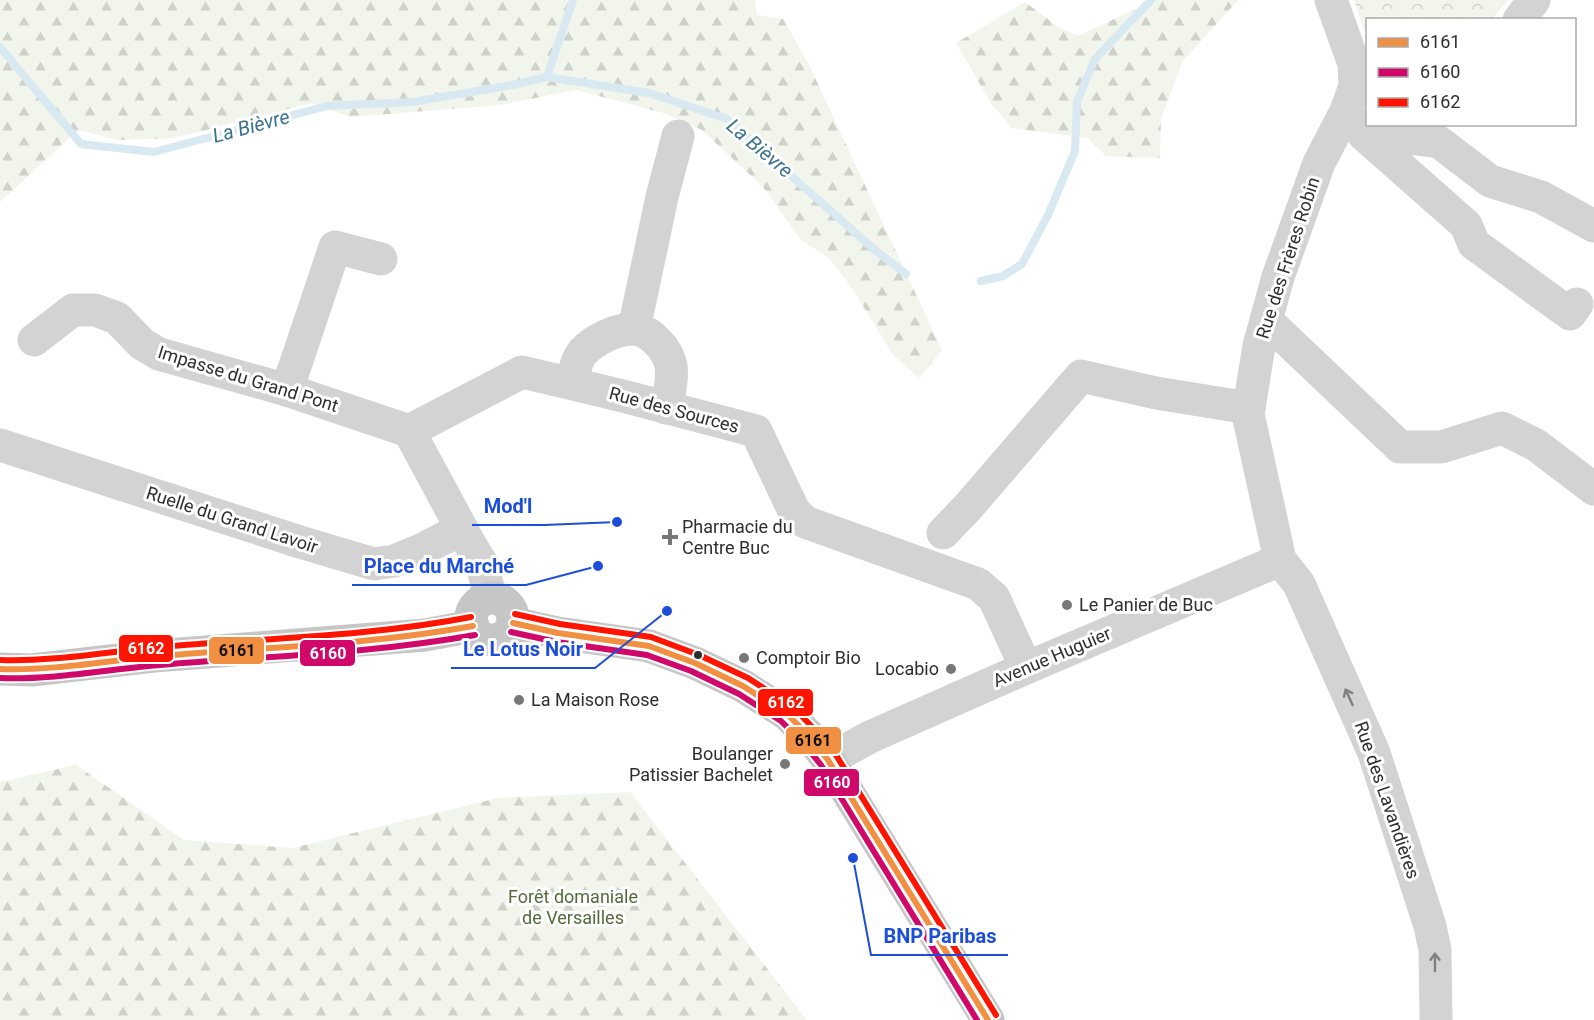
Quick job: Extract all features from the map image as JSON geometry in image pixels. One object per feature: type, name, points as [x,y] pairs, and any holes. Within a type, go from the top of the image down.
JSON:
[{"type":"main road","points":[[491,598],[506,603],[513,616],[513,624],[510,631],[496,639],[481,636],[472,626],[474,609],[478,604],[491,598]]},
{"type":"main road","points":[[513,624],[649,646],[695,663],[743,686],[787,714],[812,739],[828,760],[988,1020]]},
{"type":"main road","points":[[0,669],[32,670],[154,656],[425,635],[472,626]]},
{"type":"street","name":"Rue des Frères Robin","points":[[1280,560],[1248,414],[1259,346],[1278,277],[1319,163],[1357,113],[1354,64],[1347,39],[1331,0]]},
{"type":"street","points":[[1520,18],[1534,0]]},
{"type":"street","points":[[1357,113],[1365,135],[1466,225],[1474,244],[1570,314],[1577,304]]},
{"type":"street","points":[[1391,126],[1409,138],[1439,142],[1490,181],[1541,197],[1594,226]]},
{"type":"street","points":[[634,329],[662,197],[678,136]]},
{"type":"street","points":[[287,390],[335,247],[381,259]]},
{"type":"street","name":"Impasse du Grand Pont","points":[[34,340],[73,310],[95,310],[117,318],[142,344],[159,354],[287,390],[409,430]]},
{"type":"street","points":[[1266,320],[1400,447],[1441,447],[1502,428],[1536,445],[1594,489]]},
{"type":"street","points":[[572,383],[582,353],[596,341],[615,332],[634,329],[654,339],[666,352],[672,368],[666,408]]},
{"type":"street","name":"Rue des Sources","points":[[409,430],[522,372],[756,431],[794,511],[806,522],[978,584],[994,598],[1026,668]]},
{"type":"street","points":[[943,533],[1081,376],[1156,393],[1249,408]]},
{"type":"street","points":[[409,430],[482,562],[491,598]]},
{"type":"street","name":"Ruelle du Grand Lavoir","points":[[0,445],[374,564],[394,561],[462,529]]},
{"type":"street","name":"Avenue Huguier","points":[[828,760],[870,737],[1280,560]]},
{"type":"street","name":"Rue des Lavandières","points":[[1280,560],[1299,584],[1374,753],[1430,926],[1435,950],[1436,1020]]},
{"type":"green space","points":[[0,0],[755,0],[757,15],[783,19],[809,65],[942,350],[919,378],[893,355],[852,288],[829,258],[801,240],[763,187],[702,130],[667,114],[576,90],[500,105],[351,117],[311,103],[175,138],[119,140],[78,130],[0,202]]},
{"type":"green space","points":[[1155,0],[1238,0],[1182,62],[1161,119],[1160,158],[1106,156],[1087,138],[1012,128],[992,105],[956,43],[1025,2],[1057,26],[1078,36]]},
{"type":"green space","points":[[1354,0],[1508,0],[1493,18],[1366,18],[1366,36]]},
{"type":"green space","name":"Forêt domaniale de Versailles","points":[[76,765],[184,840],[292,848],[498,798],[630,792],[807,1020],[0,1020],[0,782]]},
{"type":"waterway","name":"La Bièvre","points":[[0,47],[81,144],[154,152],[327,106],[412,102],[547,77],[573,0]]},
{"type":"waterway","name":"La Bièvre","points":[[981,281],[1003,276],[1022,264],[1048,215],[1075,151],[1077,102],[1095,59],[1151,0]]},
{"type":"waterway","name":"La Bièvre","points":[[547,77],[649,93],[727,119],[876,251],[906,274]]},
{"type":"transit line","name":"6162","points":[[515,614],[560,624],[651,637],[699,655],[748,678],[793,707],[836,755],[996,1015]]},
{"type":"transit line","name":"6162","points":[[0,660],[65,658],[172,646],[322,636],[471,617]]},
{"type":"transit line","name":"6161","points":[[513,623],[558,633],[649,646],[695,663],[743,686],[787,714],[812,739],[828,760],[988,1020]]},
{"type":"transit line","name":"6161","points":[[0,669],[43,668],[151,657],[361,641],[473,626]]},
{"type":"transit line","name":"6160","points":[[511,632],[557,642],[647,655],[691,671],[739,694],[781,721],[821,765],[977,1020]]},
{"type":"transit line","name":"6160","points":[[0,678],[43,677],[150,666],[362,650],[475,635]]},
{"type":"place","name":"Mod'l","points":[[617,522]]},
{"type":"place","name":"Pharmacie du Centre Buc","points":[[670,537]]},
{"type":"place","name":"Place du Marché","points":[[598,566]]},
{"type":"place","name":"Le Panier de Buc","points":[[1067,605]]},
{"type":"place","name":"Le Lotus Noir","points":[[667,611]]},
{"type":"place","name":"Comptoir Bio","points":[[744,658]]},
{"type":"place","name":"Locabio","points":[[951,669]]},
{"type":"place","name":"La Maison Rose","points":[[519,700]]},
{"type":"place","name":"Boulanger Patissier Bachelet","points":[[785,764]]},
{"type":"place","name":"BNP Paribas","points":[[853,858]]}]
